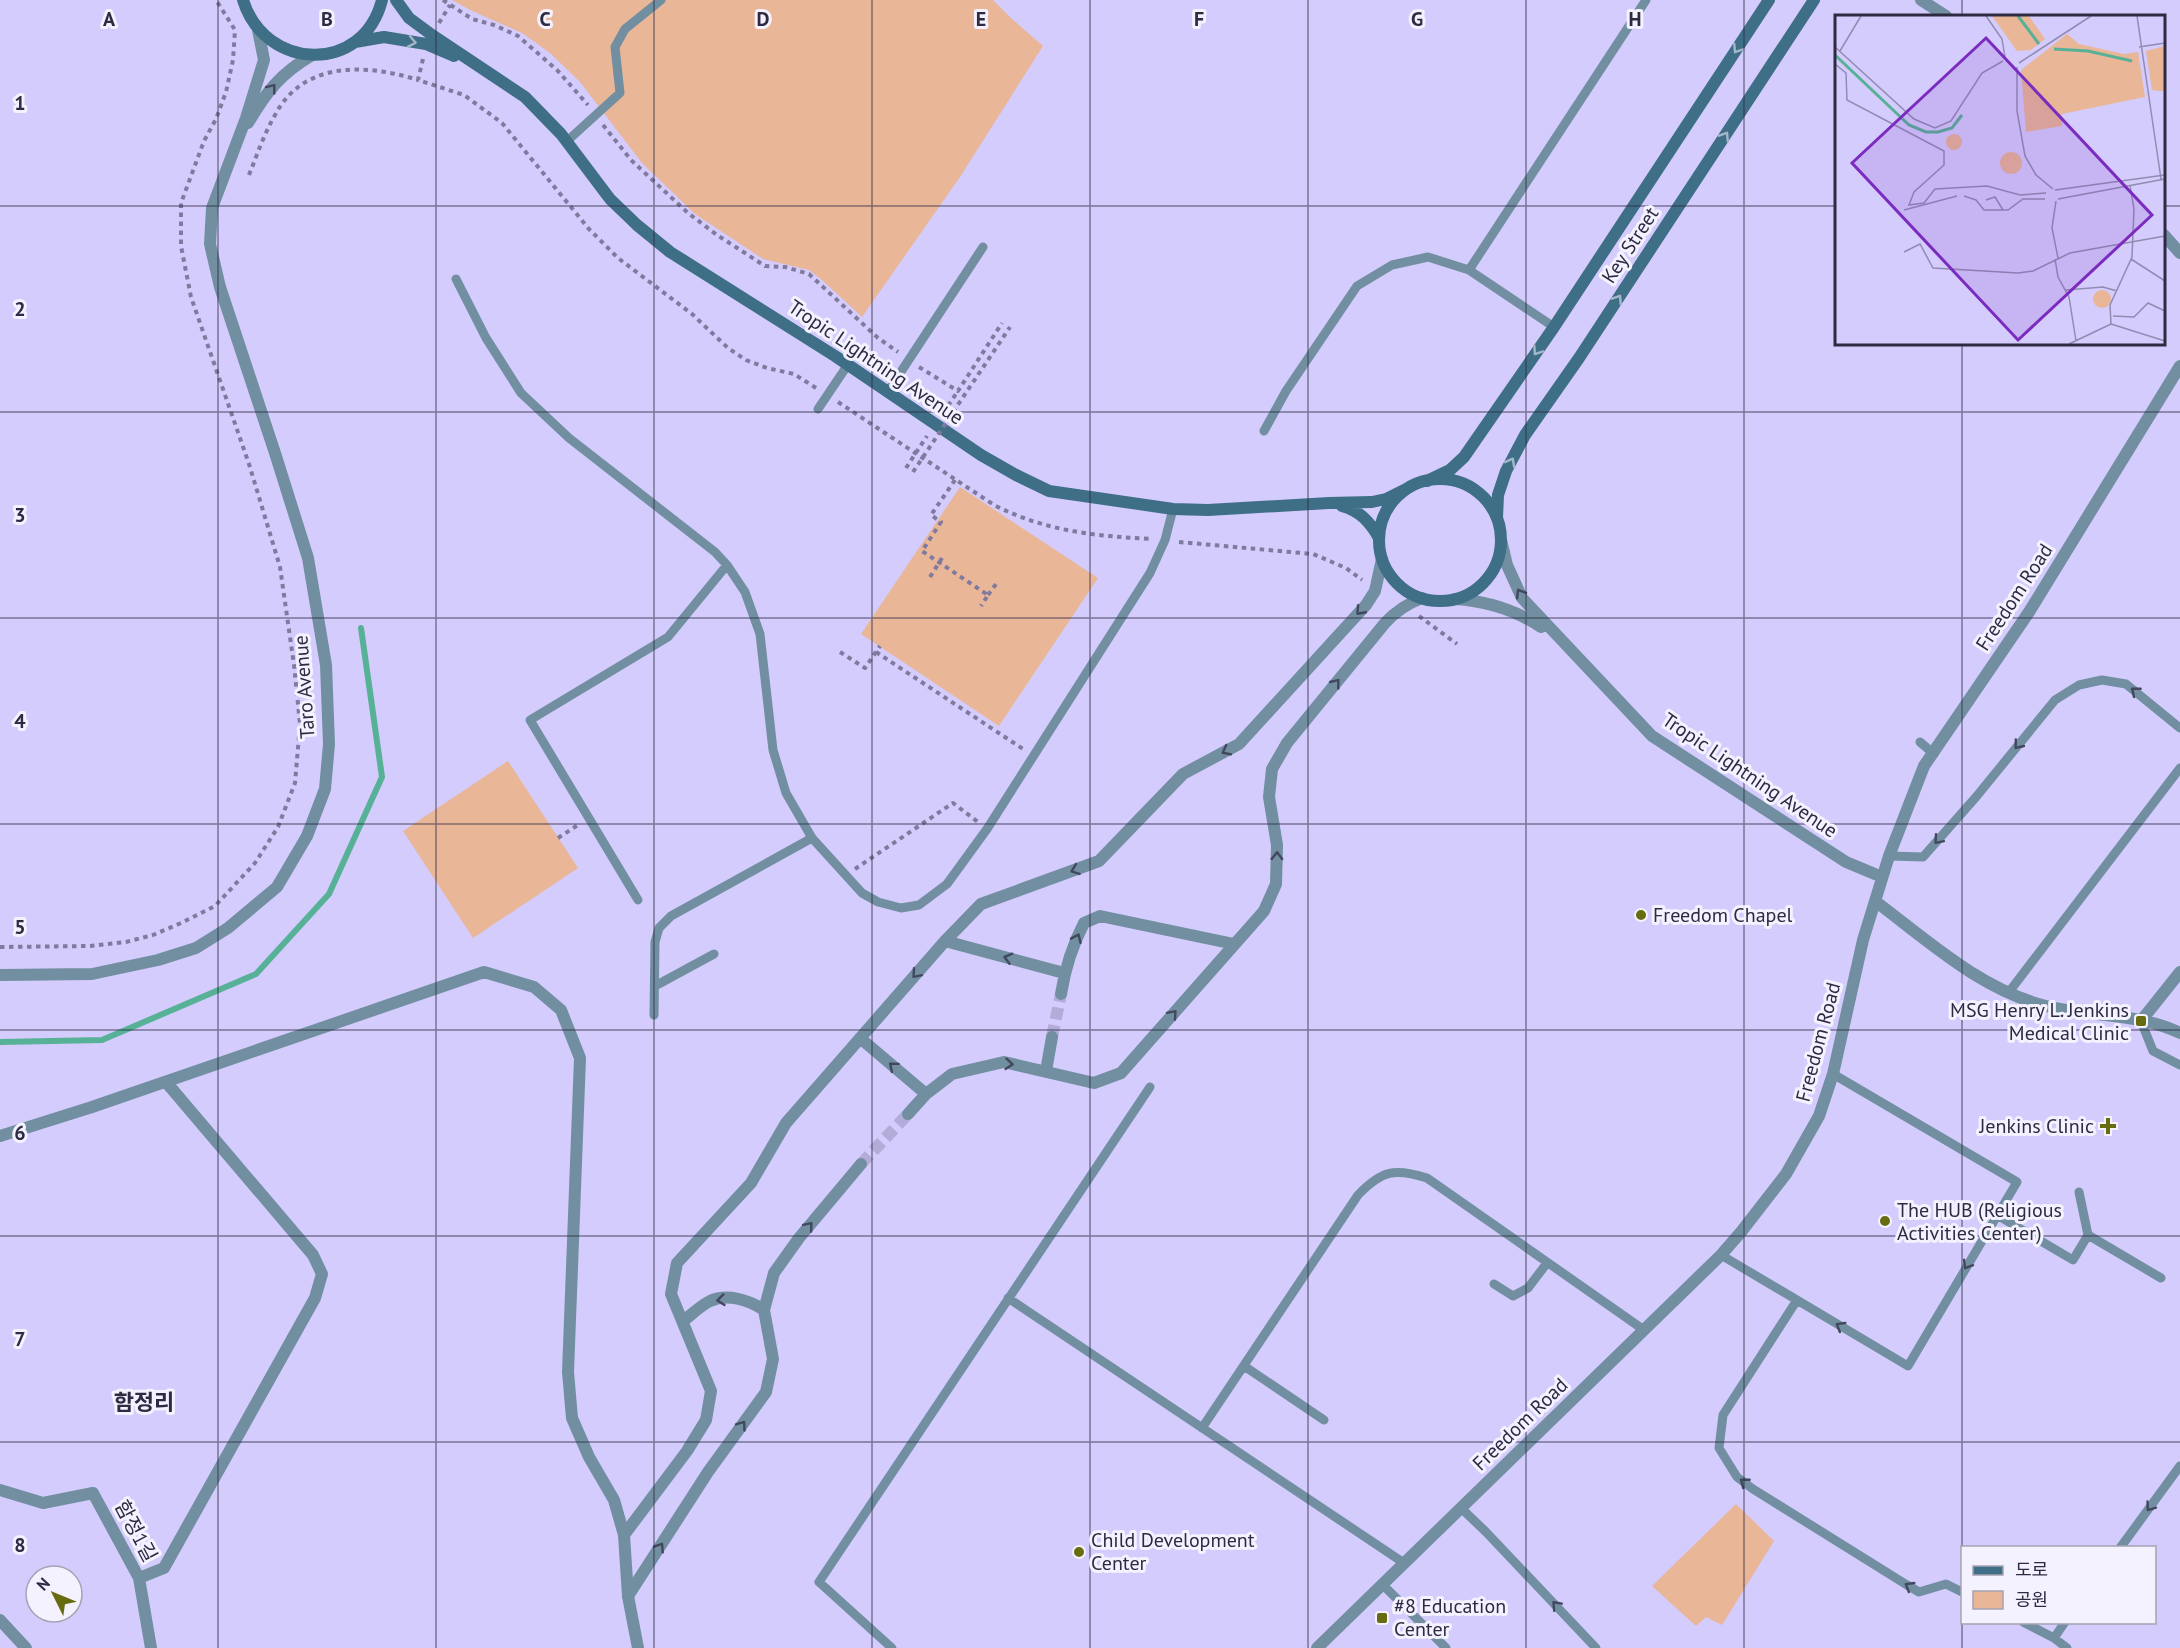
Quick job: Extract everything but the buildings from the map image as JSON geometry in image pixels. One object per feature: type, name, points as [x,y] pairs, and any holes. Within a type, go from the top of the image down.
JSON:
[{"type":"main road","points":[[243,0],[249,17],[258,30],[274,44],[286,50],[312,55],[334,52],[354,42],[384,37],[426,44],[482,69]]},
{"type":"main road","points":[[354,42],[371,25],[382,0]]},
{"type":"main road","points":[[396,0],[409,18],[482,69]]},
{"type":"main road","name":"Key Street","points":[[1427,480],[1450,470],[1464,457],[1554,327],[1770,0]]},
{"type":"main road","name":"Key Street","points":[[1497,518],[1498,495],[1506,471],[1526,435],[1814,0]]},
{"type":"main road","name":"Tropic Lightning Avenue","points":[[482,69],[525,97],[566,142],[610,199],[670,252],[981,454],[1049,491],[1173,509],[1208,510],[1329,502],[1372,502],[1386,499],[1406,489]]},
{"type":"main road","points":[[1444,479],[1469,486],[1489,502],[1497,518],[1501,540],[1498,560],[1488,577],[1474,591],[1455,599],[1439,601],[1422,598],[1405,590],[1391,576],[1382,559],[1379,538],[1383,519],[1392,502],[1406,489],[1427,480],[1444,479]]},
{"type":"main road","points":[[1329,502],[1352,509],[1369,521],[1379,538]]},
{"type":"street","points":[[1921,0],[1944,15]]},
{"type":"street","points":[[230,156],[246,118],[264,60],[258,30]]},
{"type":"street","points":[[230,156],[273,85],[290,69],[312,55]]},
{"type":"street","name":"Taro Avenue","points":[[0,975],[92,974],[158,960],[196,948],[228,928],[277,887],[307,836],[325,789],[328,744],[326,664],[308,558],[220,287],[210,244],[212,208],[230,156]]},
{"type":"street","points":[[2165,237],[2180,253]]},
{"type":"street","name":"Freedom Road","points":[[1317,1648],[1721,1255],[1792,1165],[1819,1116],[1833,1074],[1863,940],[1889,856],[1924,766],[2029,612],[2180,366]]},
{"type":"street","points":[[1501,540],[1507,565],[1522,598],[1557,637]]},
{"type":"street","points":[[624,1535],[687,1451],[706,1420],[711,1391],[671,1294],[677,1263],[751,1183],[786,1123],[945,941],[981,904],[1099,861],[1183,774],[1239,744],[1365,604],[1375,591],[1382,559]]},
{"type":"street","points":[[908,1114],[926,1094],[952,1074],[1004,1062],[1094,1083],[1121,1073],[1264,911],[1276,884],[1277,845],[1269,797],[1272,769],[1287,743],[1396,611],[1407,603],[1422,598]]},
{"type":"street","points":[[1455,599],[1491,603],[1522,614],[1557,637]]},
{"type":"street","name":"Tropic Lightning Avenue","points":[[1557,637],[1652,736],[1846,862],[1882,877]]},
{"type":"street","points":[[1875,901],[1964,967],[2009,992],[2044,1006],[2141,1021],[2180,1033]]},
{"type":"street","points":[[1061,994],[1064,973],[1074,942],[1084,923],[1100,916],[1234,944]]},
{"type":"street","points":[[945,941],[1064,973]]},
{"type":"street","points":[[0,1136],[166,1082],[484,972],[534,987],[561,1010],[580,1058],[568,1372],[572,1418],[589,1456],[614,1500],[624,1535],[628,1596],[638,1648]]},
{"type":"street","points":[[2141,1021],[2180,972]]},
{"type":"street","points":[[1046,1071],[1052,1037]]},
{"type":"street","points":[[860,1038],[926,1094]]},
{"type":"street","points":[[139,1578],[164,1568],[315,1298],[322,1274],[313,1255],[166,1082]]},
{"type":"street","points":[[628,1596],[708,1472],[766,1392],[773,1359],[764,1310],[774,1273],[799,1238],[861,1164]]},
{"type":"street","points":[[683,1321],[710,1301],[732,1299],[750,1301],[764,1310]]},
{"type":"street","name":"함정1길","points":[[0,1490],[43,1503],[93,1493],[139,1578],[151,1648]]},
{"type":"street","points":[[0,1620],[26,1648]]},
{"type":"lane","points":[[566,142],[620,93],[615,48],[625,29],[661,0]]},
{"type":"lane","points":[[1469,270],[1646,0]]},
{"type":"lane","points":[[887,393],[983,247]]},
{"type":"lane","points":[[1264,431],[1286,391],[1358,286],[1392,265],[1428,257],[1469,270],[1554,327]]},
{"type":"lane","points":[[456,279],[486,338],[521,393],[569,438],[715,552],[727,565],[745,592],[760,634],[773,750],[783,784],[798,816],[812,838],[862,893],[878,902],[901,908],[919,906],[947,884],[987,829],[1150,573],[1165,540],[1173,509]]},
{"type":"lane","points":[[818,409],[847,366]]},
{"type":"lane","points":[[638,900],[530,720],[668,637],[727,565]]},
{"type":"lane","points":[[1889,856],[1923,857],[1976,797],[2055,699],[2079,685],[2102,680],[2126,684],[2180,728]]},
{"type":"lane","points":[[1920,742],[1934,754]]},
{"type":"lane","points":[[2009,992],[2180,768]]},
{"type":"lane","points":[[654,1015],[655,942],[659,928],[671,916],[812,838]]},
{"type":"lane","points":[[655,986],[714,954]]},
{"type":"lane","points":[[2141,1021],[2153,1051],[2180,1065]]},
{"type":"lane","points":[[1721,1255],[1908,1366],[2017,1182],[1833,1074]]},
{"type":"lane","points":[[892,1648],[819,1582],[1150,1087]]},
{"type":"lane","points":[[1202,1428],[1358,1195],[1374,1179],[1390,1172],[1411,1173],[1427,1178],[1644,1330]]},
{"type":"lane","points":[[1997,1215],[2073,1260],[2088,1235],[2079,1192]]},
{"type":"lane","points":[[2088,1235],[2161,1278]]},
{"type":"lane","points":[[1494,1284],[1513,1296],[1528,1287],[1547,1263]]},
{"type":"lane","points":[[1008,1298],[1404,1563]]},
{"type":"lane","points":[[1797,1300],[1723,1414],[1719,1448],[1737,1477],[1753,1489],[1907,1585],[1919,1592],[1946,1584],[1961,1592]]},
{"type":"lane","points":[[1244,1366],[1324,1420]]},
{"type":"lane","points":[[2121,1546],[2180,1466]]},
{"type":"lane","points":[[1461,1508],[1596,1648]]},
{"type":"lane","points":[[1382,1584],[1446,1648]]},
{"type":"lane","points":[[2025,1624],[2054,1638],[2067,1648]]},
{"type":"lane","points":[[2054,1638],[2064,1624]]},
{"type":"path","points":[[0,947],[90,946],[126,942],[182,924],[215,906],[255,863],[278,828],[295,783],[300,724],[280,567],[249,464],[191,297],[181,246],[181,203],[204,141],[219,110],[233,60],[235,30],[216,0]]},
{"type":"path","points":[[443,0],[472,18],[518,36],[557,70],[581,95],[632,160],[688,213],[765,266],[785,267],[809,274],[878,338],[958,391],[1002,324]]},
{"type":"path","points":[[249,175],[275,114],[286,98],[312,78],[338,70],[367,68],[394,72],[418,80]]},
{"type":"path","points":[[913,472],[1010,327]]},
{"type":"path","points":[[931,515],[955,480]]},
{"type":"path","points":[[926,512],[941,522],[922,551],[988,595]]},
{"type":"path","points":[[930,577],[942,558]]},
{"type":"path","points":[[981,606],[996,584]]},
{"type":"path","points":[[840,652],[865,668],[880,646]]},
{"type":"path","points":[[876,652],[1033,756]]},
{"type":"path","points":[[845,876],[954,803],[987,829]]},
{"type":"path","points":[[558,838],[589,818]]},
{"type":"green space","points":[[452,0],[993,0],[1043,46],[960,177],[862,317],[809,270],[763,259],[695,214],[642,163],[580,82],[550,53],[522,33]]},
{"type":"green space","points":[[960,487],[1098,578],[999,726],[861,634]]},
{"type":"green space","points":[[508,761],[578,868],[473,938],[403,831]]},
{"type":"green space","points":[[1736,1504],[1774,1541],[1722,1625],[1706,1617],[1696,1626],[1652,1586]]},
{"type":"waterway","points":[[0,1042],[102,1040],[256,974],[329,894],[382,777],[361,628]]},
{"type":"tunnel","points":[[1052,1037],[1061,994]]},
{"type":"tunnel","points":[[861,1164],[908,1114]]},
{"type":"place","name":"Freedom Chapel","points":[[1641,915]]},
{"type":"place","name":"MSG Henry L. Jenkins Medical Clinic","points":[[2141,1021]]},
{"type":"place","name":"Jenkins Clinic","points":[[2108,1126]]},
{"type":"place","name":"The HUB (Religious Activities Center)","points":[[1885,1221]]},
{"type":"place","name":"Child Development Center","points":[[1079,1552]]},
{"type":"place","name":"#8 Education Center","points":[[1382,1618]]},
{"type":"district","name":"함정리","points":[[144,1402]]}]
